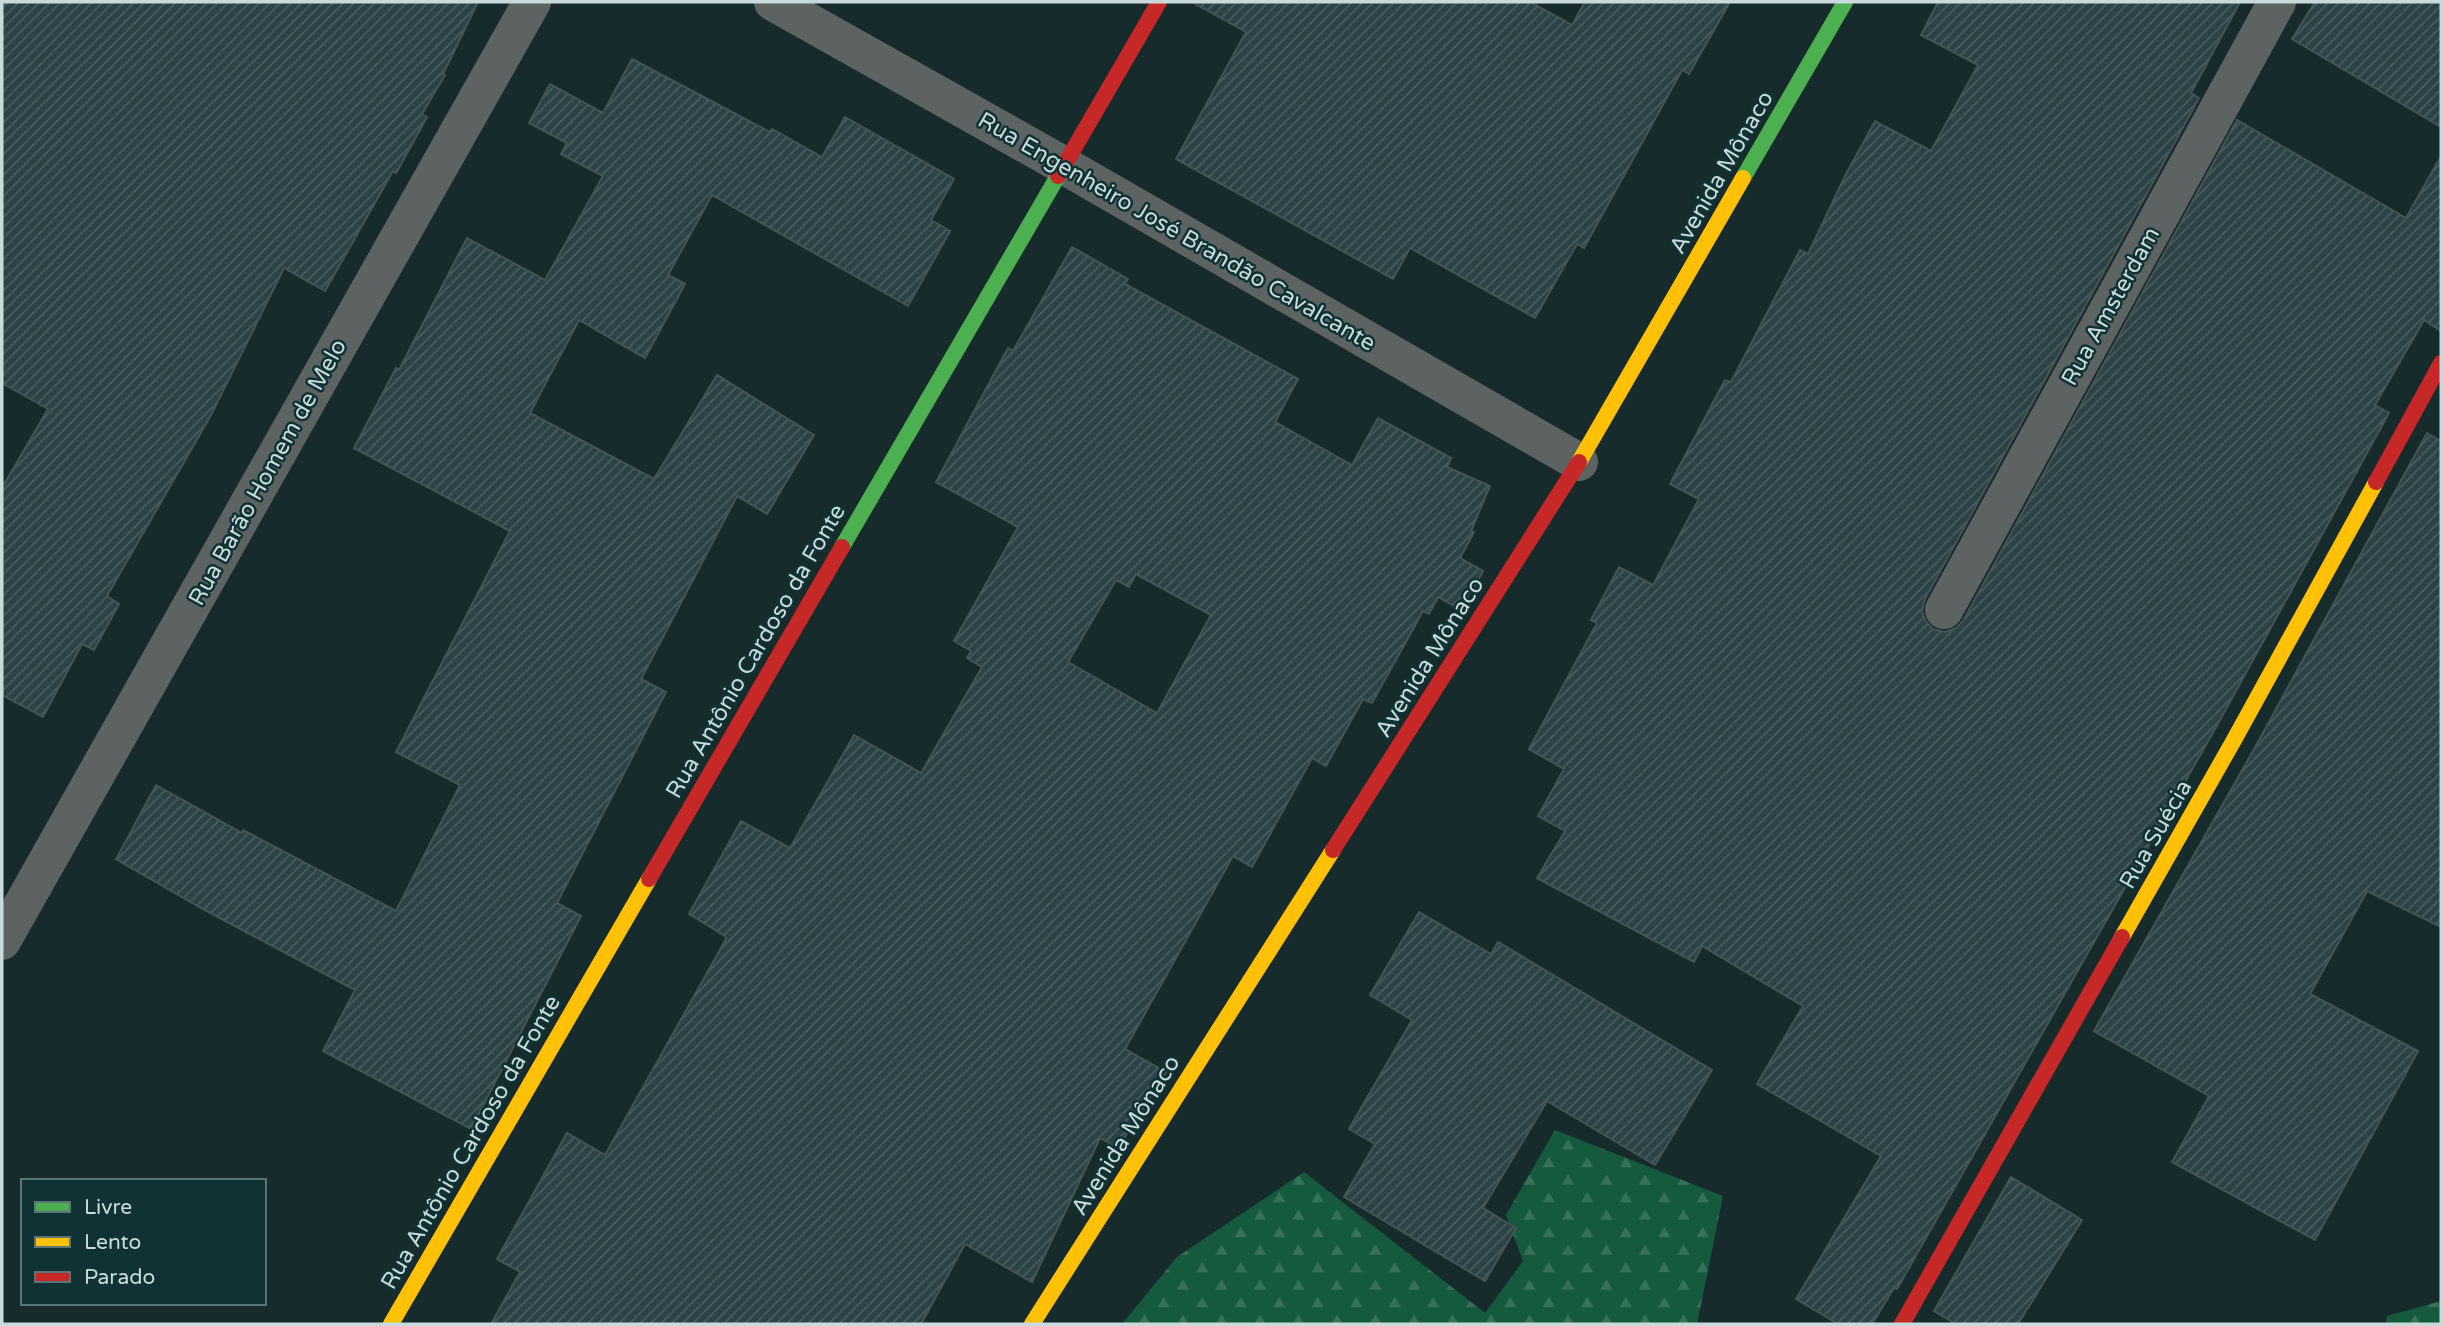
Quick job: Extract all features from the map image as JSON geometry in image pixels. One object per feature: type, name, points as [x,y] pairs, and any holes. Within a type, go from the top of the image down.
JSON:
[{"type":"street","name":"Rua Barão Homem de Melo","points":[[2,942],[532,2]]},
{"type":"street","name":"Rua Engenheiro José Brandão Cavalcante","points":[[773,2],[1065,166],[1579,462]]},
{"type":"street","name":"Rua Antônio Cardoso da Fonte","points":[[391,1324],[1159,2]]},
{"type":"street","name":"Avenida Mônaco","points":[[1032,1324],[1579,462],[1845,2]]},
{"type":"street","name":"Rua Amsterdam","points":[[1944,610],[2277,2]]},
{"type":"street","name":"Rua Suécia","points":[[1902,1324],[2234,740],[2441,363]]},
{"type":"green space","points":[[1555,1130],[1723,1196],[1697,1324],[1122,1324],[1177,1257],[1304,1172],[1485,1313],[1523,1261],[1506,1215]]},
{"type":"green space","points":[[2441,1301],[2441,1324],[2386,1324],[2387,1316]]},
{"type":"building","points":[[2,2],[478,2],[443,74],[445,75],[422,114],[427,117],[325,291],[284,268],[211,415],[107,596],[119,604],[94,650],[82,644],[43,717],[2,695],[2,488],[48,409],[2,383]]},
{"type":"building","points":[[1192,2],[1530,2],[1572,25],[1585,2],[1730,2],[1689,74],[1682,70],[1584,248],[1577,244],[1535,318],[1410,248],[1393,279],[1176,159],[1246,32]]},
{"type":"building","points":[[1938,2],[2240,2],[2191,93],[2199,98],[1925,599],[1922,611],[1926,622],[1933,629],[1945,632],[1956,628],[1963,621],[2237,120],[2406,218],[2441,156],[2441,331],[2424,320],[2375,405],[2389,413],[2215,729],[1897,1289],[1894,1288],[1872,1324],[1838,1324],[1796,1299],[1881,1156],[1757,1084],[1803,1006],[1702,946],[1694,962],[1537,878],[1565,831],[1538,816],[1564,769],[1529,749],[1597,623],[1591,620],[1619,567],[1653,585],[1699,499],[1670,484],[1725,380],[1731,382],[1800,250],[1808,254],[1875,121],[1931,151],[1978,65],[1921,35]]},
{"type":"building","points":[[2315,2],[2441,2],[2441,127],[2292,39]]},
{"type":"building","points":[[632,59],[822,157],[845,117],[954,179],[931,220],[950,231],[908,306],[712,195],[668,275],[685,284],[645,358],[579,320],[530,413],[654,479],[717,375],[814,435],[767,514],[737,496],[641,679],[666,692],[557,903],[581,916],[471,1129],[323,1051],[355,990],[116,859],[156,785],[242,833],[243,830],[396,911],[460,785],[396,752],[510,531],[354,448],[396,368],[399,370],[467,238],[545,280],[603,176],[561,154],[567,143],[529,123],[550,84],[603,113]]},
{"type":"building","points":[[1072,247],[1128,279],[1125,284],[1298,379],[1275,422],[1352,465],[1378,418],[1451,458],[1447,467],[1490,486],[1471,531],[1474,532],[1460,558],[1483,571],[1460,609],[1438,597],[1429,614],[1423,611],[1372,703],[1363,699],[1326,766],[1312,758],[1252,867],[1233,856],[1125,1049],[1166,1072],[1118,1148],[1100,1138],[1032,1282],[965,1244],[921,1324],[491,1324],[520,1272],[497,1259],[567,1133],[605,1155],[726,939],[689,914],[741,821],[790,848],[854,735],[921,773],[982,667],[967,658],[971,651],[954,641],[1018,527],[936,482],[1008,348],[1013,351]],"holes":[[[1136,574],[1211,615],[1157,713],[1068,662],[1116,580],[1129,587]]]},
{"type":"building","points":[[2427,433],[2441,441],[2441,927],[2367,891],[2310,994],[2418,1051],[2315,1240],[2172,1162],[2209,1096],[2094,1031],[2253,751]]},
{"type":"building","points":[[1419,912],[1491,954],[1498,942],[1712,1070],[1655,1165],[1547,1101],[1483,1208],[1516,1228],[1485,1281],[1344,1197],[1375,1144],[1349,1129],[1412,1020],[1370,995]]},
{"type":"building","points":[[2011,1177],[2082,1220],[2018,1324],[1956,1324],[1934,1311]]},
{"type":"traffic: fast","points":[[1743,178],[1845,2]]},
{"type":"traffic: fast","points":[[842,547],[1058,176]]},
{"type":"traffic: slow","points":[[1579,462],[1743,178]]},
{"type":"traffic: slow","points":[[2122,937],[2376,482]]},
{"type":"traffic: slow","points":[[1032,1324],[1333,850]]},
{"type":"traffic: slow","points":[[391,1324],[649,879]]},
{"type":"traffic: jam","points":[[1058,176],[1159,2]]},
{"type":"traffic: jam","points":[[2376,482],[2441,363]]},
{"type":"traffic: jam","points":[[1333,850],[1579,462]]},
{"type":"traffic: jam","points":[[649,879],[842,547]]},
{"type":"traffic: jam","points":[[1902,1324],[2122,937]]}]
